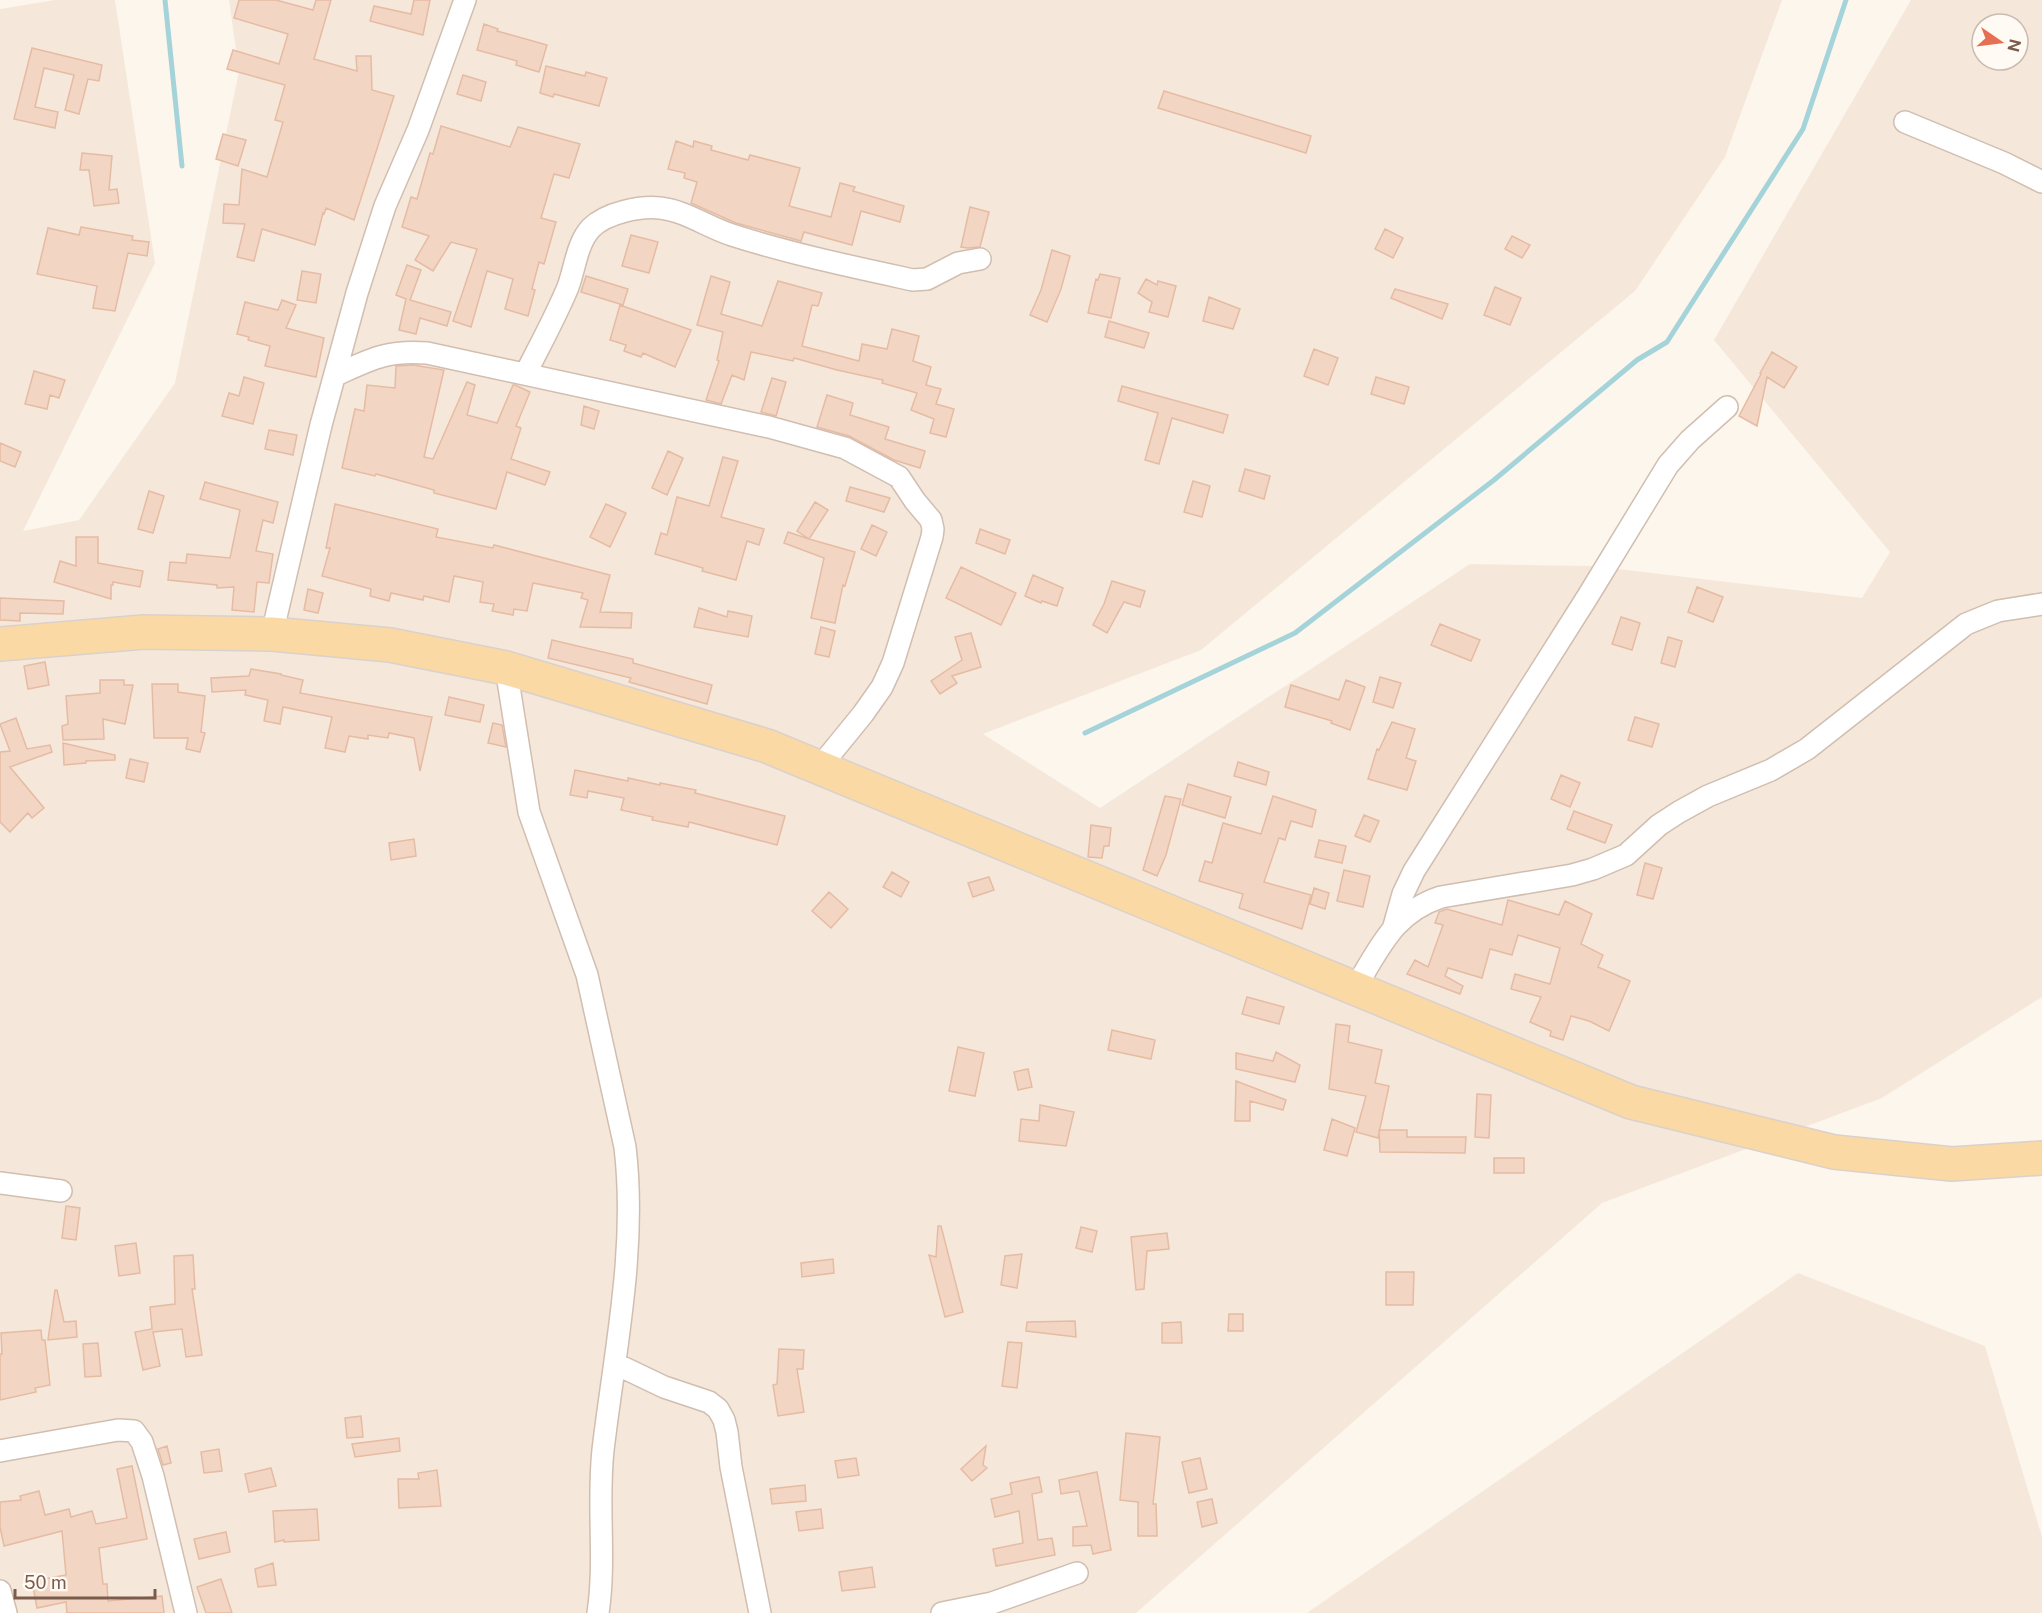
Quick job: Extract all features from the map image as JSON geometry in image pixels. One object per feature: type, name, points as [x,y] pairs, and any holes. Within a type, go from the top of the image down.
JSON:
[{"type":"main road","points":[[0,644],[144,632],[272,634],[390,645],[506,668],[767,747],[1631,1102],[1834,1152],[1952,1164],[2042,1158]]},
{"type":"street","points":[[272,634],[321,425],[357,293],[385,206],[418,130],[465,0]]},
{"type":"street","points":[[1905,122],[2004,163],[2042,182]]},
{"type":"street","points":[[526,373],[567,288],[583,240],[590,229],[601,221],[641,208],[657,207],[674,210],[746,239],[913,280],[927,279],[958,263],[980,258]]},
{"type":"street","points":[[336,375],[389,353],[406,351],[428,353],[769,427],[845,448],[892,471],[906,484],[915,501],[931,520],[932,537],[893,663],[882,687],[819,768]]},
{"type":"street","points":[[1355,988],[1394,926],[1402,894],[1414,871],[1588,596],[1651,491],[1668,465],[1690,440],[1727,407]]},
{"type":"street","points":[[1394,926],[1427,902],[1441,897],[1572,875],[1626,855],[1659,825],[1679,812],[1708,796],[1771,770],[1807,750],[1966,624],[1998,611],[2042,604]]},
{"type":"street","points":[[506,668],[529,812],[586,975],[625,1147],[630,1207],[616,1364],[602,1469],[603,1563],[598,1613]]},
{"type":"street","points":[[0,1183],[61,1191]]},
{"type":"street","points":[[616,1364],[664,1387],[709,1402],[718,1409],[724,1420],[760,1613]]},
{"type":"street","points":[[0,1452],[118,1430],[134,1431],[142,1442],[153,1476],[186,1613]]},
{"type":"street","points":[[942,1613],[992,1603],[1077,1573]]},
{"type":"street","points":[[0,1591],[6,1613]]},
{"type":"shaded area","points":[[55,0],[115,0],[155,263],[23,531],[79,520],[175,383],[239,71],[229,0],[1782,0],[1725,157],[1635,291],[1201,650],[983,734],[1100,808],[1470,564],[1593,566],[1862,598],[1890,552],[1714,340],[1911,0],[2042,0],[2042,997],[1882,1098],[1602,1203],[1136,1613],[0,1613],[0,9]]},
{"type":"shaded area","points":[[1798,1273],[1985,1346],[2042,1537],[2042,1613],[1307,1613]]},
{"type":"building","points":[[239,0],[276,0],[313,10],[316,0],[331,0],[314,59],[357,71],[356,56],[371,56],[372,90],[394,96],[354,220],[326,208],[315,245],[262,229],[254,261],[237,257],[245,224],[223,223],[224,204],[239,205],[242,169],[267,177],[283,122],[275,120],[285,85],[227,69],[233,50],[279,64],[288,34],[234,18]]},
{"type":"building","points":[[414,0],[430,0],[423,35],[370,21],[374,6],[411,14]]},
{"type":"building","points":[[484,24],[498,29],[497,31],[547,45],[539,72],[516,65],[517,61],[477,50]]},
{"type":"building","points":[[32,48],[102,65],[99,81],[88,79],[79,114],[65,110],[74,75],[44,68],[35,107],[58,112],[55,128],[14,119]]},
{"type":"building","points":[[546,66],[585,76],[586,72],[607,78],[599,106],[554,94],[553,97],[540,93]]},
{"type":"building","points":[[463,75],[486,82],[481,101],[457,94]]},
{"type":"building","points":[[1164,91],[1311,136],[1306,153],[1158,108]]},
{"type":"building","points":[[441,126],[510,147],[518,127],[580,144],[569,178],[554,174],[541,218],[556,222],[544,264],[539,262],[528,316],[505,309],[513,279],[487,271],[471,327],[453,321],[477,249],[451,242],[433,271],[415,260],[429,236],[402,227],[411,197],[417,199],[430,153],[433,154]]},
{"type":"building","points":[[223,134],[246,140],[238,166],[216,159]]},
{"type":"building","points":[[676,141],[693,147],[694,141],[712,146],[711,150],[748,160],[750,155],[800,168],[789,206],[831,217],[840,183],[855,187],[853,191],[904,206],[900,222],[861,211],[852,245],[804,232],[801,241],[736,223],[691,203],[697,182],[684,178],[685,173],[668,169]]},
{"type":"building","points":[[82,153],[112,156],[109,190],[117,189],[119,203],[94,206],[89,170],[80,170]]},
{"type":"building","points":[[970,207],[989,212],[980,247],[961,247]]},
{"type":"building","points":[[81,227],[133,236],[132,240],[149,242],[147,256],[128,253],[115,311],[93,308],[97,286],[37,274],[48,228],[79,235]]},
{"type":"building","points":[[1385,229],[1403,238],[1393,258],[1375,249]]},
{"type":"building","points":[[631,235],[658,242],[649,273],[622,266]]},
{"type":"building","points":[[1512,236],[1530,245],[1522,258],[1505,249]]},
{"type":"building","points":[[1052,250],[1070,256],[1061,289],[1047,322],[1030,315],[1041,290]]},
{"type":"building","points":[[407,265],[421,270],[410,300],[451,312],[447,326],[420,318],[416,334],[399,330],[406,299],[396,295]]},
{"type":"building","points":[[302,271],[321,274],[316,303],[297,300]]},
{"type":"building","points":[[1100,274],[1120,278],[1111,318],[1088,313],[1096,279],[1098,280]]},
{"type":"building","points":[[586,276],[628,289],[623,305],[581,292]]},
{"type":"building","points":[[711,276],[730,282],[721,314],[762,326],[778,281],[822,293],[818,306],[812,305],[802,346],[859,361],[862,344],[887,349],[892,329],[919,336],[913,361],[931,367],[926,385],[941,389],[936,404],[954,409],[946,437],[930,433],[934,419],[911,410],[917,393],[882,383],[883,380],[794,358],[793,361],[751,352],[744,380],[732,375],[721,404],[706,400],[719,361],[717,360],[723,332],[697,325]]},
{"type":"building","points":[[1146,279],[1157,285],[1158,281],[1176,286],[1168,317],[1149,312],[1152,302],[1138,293]]},
{"type":"building","points":[[1495,287],[1521,298],[1510,325],[1484,315]]},
{"type":"building","points":[[1395,289],[1448,304],[1442,319],[1391,298]]},
{"type":"building","points":[[1209,297],[1240,309],[1233,329],[1203,321]]},
{"type":"building","points":[[282,300],[296,305],[286,328],[324,338],[316,377],[265,366],[270,346],[248,340],[249,337],[237,334],[245,302],[278,310]]},
{"type":"building","points":[[620,305],[691,330],[675,367],[643,353],[641,357],[624,351],[626,345],[610,340]]},
{"type":"building","points":[[1109,321],[1149,333],[1144,348],[1105,337]]},
{"type":"building","points":[[1314,349],[1338,358],[1328,385],[1304,376]]},
{"type":"building","points":[[1772,352],[1797,367],[1784,388],[1767,377],[1757,426],[1739,416]]},
{"type":"building","points":[[413,365],[444,370],[424,457],[433,459],[467,382],[475,385],[467,415],[497,423],[513,385],[515,385],[530,392],[516,426],[521,428],[511,459],[550,472],[545,485],[507,472],[496,509],[434,493],[434,490],[376,474],[375,476],[342,468],[355,409],[364,411],[367,385],[395,388],[396,366]]},
{"type":"building","points":[[34,371],[65,380],[59,398],[50,395],[47,409],[25,404]]},
{"type":"building","points":[[244,377],[264,383],[253,424],[222,416],[229,393],[239,396]]},
{"type":"building","points":[[1376,377],[1409,387],[1404,404],[1371,394]]},
{"type":"building","points":[[772,378],[786,382],[776,416],[761,412]]},
{"type":"building","points":[[1122,386],[1228,415],[1223,433],[1172,418],[1159,464],[1145,460],[1158,413],[1118,401]]},
{"type":"building","points":[[827,395],[853,403],[850,415],[889,427],[885,439],[925,451],[920,468],[894,460],[849,436],[817,427]]},
{"type":"building","points":[[584,406],[599,411],[594,429],[581,425]]},
{"type":"building","points":[[269,430],[297,435],[293,455],[265,449]]},
{"type":"building","points":[[0,443],[21,452],[15,467],[0,461]]},
{"type":"building","points":[[668,451],[683,458],[667,495],[652,488]]},
{"type":"building","points":[[723,457],[738,461],[721,517],[764,529],[759,545],[747,541],[736,580],[702,571],[703,568],[655,554],[661,533],[667,535],[677,497],[709,506]]},
{"type":"building","points":[[1245,469],[1270,476],[1264,499],[1239,491]]},
{"type":"building","points":[[1193,481],[1210,486],[1202,517],[1184,512]]},
{"type":"building","points":[[205,482],[278,502],[273,523],[263,520],[256,551],[273,554],[269,583],[257,582],[254,612],[232,610],[234,587],[217,588],[217,585],[168,580],[170,562],[186,563],[187,554],[230,558],[240,510],[200,499]]},
{"type":"building","points":[[850,487],[890,498],[884,512],[846,501]]},
{"type":"building","points":[[149,491],[164,496],[153,533],[138,529]]},
{"type":"building","points":[[815,502],[828,510],[809,539],[797,531]]},
{"type":"building","points":[[335,504],[438,529],[436,537],[493,548],[494,545],[610,575],[600,612],[632,613],[631,628],[580,627],[588,600],[581,598],[583,593],[533,583],[527,611],[514,609],[513,615],[492,611],[494,604],[480,602],[483,582],[454,576],[449,602],[424,596],[423,600],[391,593],[389,601],[370,596],[371,589],[322,576],[330,548],[326,548]]},
{"type":"building","points":[[606,504],[626,513],[610,547],[590,537]]},
{"type":"building","points":[[872,525],[887,532],[876,556],[861,549]]},
{"type":"building","points":[[980,529],[1010,540],[1005,554],[976,543]]},
{"type":"building","points":[[788,532],[855,552],[845,586],[843,585],[835,623],[811,618],[824,558],[784,543]]},
{"type":"building","points":[[76,537],[98,537],[98,563],[143,571],[140,587],[113,582],[111,599],[54,582],[60,561],[76,566]]},
{"type":"building","points":[[961,567],[1016,593],[1001,625],[946,598]]},
{"type":"building","points":[[1033,575],[1063,588],[1057,606],[1042,601],[1041,603],[1025,596]]},
{"type":"building","points":[[1112,581],[1145,591],[1140,607],[1124,602],[1107,633],[1093,625]]},
{"type":"building","points":[[1697,587],[1723,597],[1713,622],[1688,612]]},
{"type":"building","points":[[308,589],[323,593],[318,613],[304,610]]},
{"type":"building","points":[[0,598],[64,601],[63,614],[20,613],[20,621],[0,620]]},
{"type":"building","points":[[699,608],[727,617],[728,611],[752,616],[748,637],[694,627]]},
{"type":"building","points":[[1621,617],[1640,623],[1632,650],[1612,644]]},
{"type":"building","points":[[1440,624],[1480,640],[1471,661],[1431,645]]},
{"type":"building","points":[[821,627],[835,631],[829,657],[815,654]]},
{"type":"building","points":[[971,633],[981,667],[952,676],[957,683],[940,694],[931,681],[962,660],[955,637]]},
{"type":"building","points":[[1668,637],[1682,641],[1675,667],[1661,663]]},
{"type":"building","points":[[552,640],[633,659],[633,663],[712,685],[707,704],[629,682],[631,678],[548,658]]},
{"type":"building","points":[[45,662],[49,685],[28,689],[24,666]]},
{"type":"building","points":[[251,669],[303,680],[300,693],[432,717],[420,771],[414,738],[389,733],[388,738],[368,735],[368,739],[349,736],[345,752],[325,748],[332,717],[283,707],[280,724],[264,721],[268,700],[245,695],[246,690],[212,692],[211,678],[249,676]]},
{"type":"building","points":[[1380,677],[1401,683],[1393,708],[1373,702]]},
{"type":"building","points":[[100,680],[124,680],[124,685],[133,685],[125,724],[103,719],[104,739],[63,740],[62,726],[68,724],[66,696],[100,693]]},
{"type":"building","points":[[1346,680],[1365,687],[1350,730],[1331,723],[1332,721],[1285,707],[1291,685],[1339,700]]},
{"type":"building","points":[[152,684],[178,684],[178,692],[205,696],[201,732],[205,733],[200,752],[186,749],[188,738],[154,738]]},
{"type":"building","points":[[449,697],[484,705],[480,722],[445,715]]},
{"type":"building","points":[[1635,717],[1659,724],[1652,747],[1628,740]]},
{"type":"building","points":[[16,718],[27,749],[50,745],[52,752],[10,767],[44,808],[32,818],[28,813],[10,832],[0,822],[0,752],[10,751],[0,724]]},
{"type":"building","points":[[1392,722],[1415,729],[1406,758],[1416,761],[1407,790],[1368,779],[1377,749],[1379,750]]},
{"type":"building","points":[[493,723],[502,725],[506,747],[488,743]]},
{"type":"building","points":[[63,743],[115,755],[115,760],[86,761],[86,763],[64,765]]},
{"type":"building","points":[[130,759],[148,763],[144,782],[126,778]]},
{"type":"building","points":[[1238,762],[1269,772],[1266,785],[1234,776]]},
{"type":"building","points":[[575,770],[628,781],[628,778],[696,790],[695,793],[785,816],[777,845],[689,822],[688,827],[652,820],[653,817],[621,810],[624,798],[588,791],[587,798],[570,795]]},
{"type":"building","points":[[1561,775],[1580,783],[1570,807],[1551,799]]},
{"type":"building","points":[[1188,784],[1231,797],[1225,818],[1182,805]]},
{"type":"building","points":[[1165,796],[1181,799],[1166,855],[1157,876],[1143,870]]},
{"type":"building","points":[[1273,796],[1316,810],[1312,827],[1291,821],[1285,840],[1279,838],[1264,882],[1311,895],[1302,929],[1239,908],[1243,894],[1199,881],[1205,861],[1212,863],[1223,823],[1261,834]]},
{"type":"building","points":[[1574,811],[1612,825],[1605,843],[1567,829]]},
{"type":"building","points":[[1364,815],[1379,821],[1370,842],[1355,836]]},
{"type":"building","points":[[1091,825],[1111,828],[1109,846],[1104,846],[1102,858],[1088,857]]},
{"type":"building","points":[[414,839],[416,856],[391,860],[389,843]]},
{"type":"building","points":[[1319,840],[1346,846],[1342,863],[1315,857]]},
{"type":"building","points":[[1645,863],[1662,868],[1653,899],[1637,895]]},
{"type":"building","points":[[1344,870],[1370,876],[1363,907],[1337,901]]},
{"type":"building","points":[[892,872],[909,882],[901,897],[883,887]]},
{"type":"building","points":[[989,877],[994,890],[973,897],[968,883]]},
{"type":"building","points":[[1314,888],[1329,893],[1325,909],[1310,904]]},
{"type":"building","points":[[829,892],[848,909],[831,928],[812,911]]},
{"type":"building","points":[[1508,900],[1559,915],[1565,901],[1592,914],[1581,944],[1603,955],[1598,967],[1630,981],[1609,1031],[1589,1021],[1571,1016],[1563,1040],[1550,1036],[1551,1031],[1530,1022],[1541,997],[1511,989],[1515,974],[1550,984],[1560,948],[1518,935],[1512,955],[1490,949],[1482,978],[1448,968],[1445,976],[1463,986],[1460,994],[1407,974],[1415,960],[1428,967],[1443,925],[1435,923],[1439,912],[1447,909],[1502,925]]},
{"type":"building","points":[[1247,997],[1284,1007],[1279,1024],[1242,1014]]},
{"type":"building","points":[[1336,1024],[1350,1026],[1348,1042],[1382,1050],[1375,1083],[1389,1086],[1378,1138],[1356,1132],[1366,1096],[1329,1089]]},
{"type":"building","points":[[1112,1030],[1155,1040],[1151,1059],[1108,1050]]},
{"type":"building","points":[[958,1047],[984,1053],[975,1096],[949,1091]]},
{"type":"building","points":[[1276,1052],[1300,1065],[1295,1082],[1236,1069],[1236,1053],[1273,1061]]},
{"type":"building","points":[[1028,1069],[1032,1087],[1018,1090],[1014,1072]]},
{"type":"building","points":[[1236,1081],[1286,1100],[1283,1110],[1250,1101],[1250,1121],[1235,1121]]},
{"type":"building","points":[[1477,1094],[1491,1095],[1489,1138],[1475,1137]]},
{"type":"building","points":[[1040,1105],[1074,1112],[1066,1146],[1019,1141],[1021,1119],[1039,1121]]},
{"type":"building","points":[[1332,1119],[1355,1128],[1347,1156],[1324,1150]]},
{"type":"building","points":[[1379,1130],[1407,1130],[1407,1137],[1466,1137],[1465,1153],[1380,1152]]},
{"type":"building","points":[[1494,1158],[1524,1158],[1524,1173],[1494,1173]]},
{"type":"building","points":[[66,1206],[80,1208],[76,1240],[62,1238]]},
{"type":"building","points":[[938,1226],[941,1226],[963,1312],[945,1317],[929,1255],[936,1257]]},
{"type":"building","points":[[1081,1227],[1097,1231],[1092,1252],[1076,1248]]},
{"type":"building","points":[[1167,1233],[1169,1249],[1147,1251],[1144,1289],[1136,1290],[1131,1237]]},
{"type":"building","points":[[136,1243],[140,1273],[119,1276],[115,1246]]},
{"type":"building","points":[[1022,1254],[1017,1288],[1001,1285],[1005,1256]]},
{"type":"building","points":[[193,1255],[195,1289],[192,1289],[202,1355],[186,1357],[182,1329],[153,1332],[160,1366],[143,1370],[135,1332],[152,1329],[150,1307],[175,1304],[174,1256]]},
{"type":"building","points":[[833,1259],[834,1273],[802,1277],[801,1263]]},
{"type":"building","points":[[1386,1272],[1414,1272],[1413,1305],[1386,1305]]},
{"type":"building","points":[[55,1290],[57,1290],[64,1322],[76,1321],[77,1337],[48,1340]]},
{"type":"building","points":[[1229,1314],[1243,1314],[1243,1331],[1228,1331]]},
{"type":"building","points":[[1075,1321],[1076,1337],[1026,1331],[1027,1322]]},
{"type":"building","points":[[1181,1322],[1182,1343],[1162,1343],[1162,1323]]},
{"type":"building","points":[[41,1330],[42,1340],[45,1340],[50,1385],[35,1388],[36,1392],[0,1400],[1,1333]]},
{"type":"building","points":[[1008,1342],[1022,1343],[1017,1388],[1002,1386]]},
{"type":"building","points":[[98,1343],[101,1376],[85,1377],[83,1344]]},
{"type":"building","points":[[779,1349],[804,1350],[803,1369],[797,1369],[804,1412],[778,1416],[773,1385],[777,1384]]},
{"type":"building","points":[[361,1416],[363,1437],[347,1438],[345,1418]]},
{"type":"building","points":[[1126,1433],[1160,1437],[1153,1504],[1156,1504],[1157,1536],[1138,1536],[1138,1502],[1120,1500]]},
{"type":"building","points":[[399,1438],[400,1451],[355,1457],[352,1444]]},
{"type":"building","points":[[167,1446],[171,1463],[163,1465],[158,1449]]},
{"type":"building","points":[[986,1446],[983,1465],[987,1468],[972,1481],[961,1469]]},
{"type":"building","points":[[219,1449],[222,1471],[204,1473],[201,1452]]},
{"type":"building","points":[[856,1458],[859,1475],[838,1478],[835,1461]]},
{"type":"building","points":[[1200,1458],[1207,1489],[1189,1493],[1182,1462]]},
{"type":"building","points":[[132,1466],[147,1539],[99,1548],[103,1584],[107,1584],[108,1601],[162,1596],[164,1613],[67,1613],[66,1602],[37,1608],[32,1581],[66,1575],[62,1531],[4,1546],[0,1527],[0,1502],[21,1500],[20,1496],[39,1491],[45,1515],[69,1509],[71,1517],[92,1511],[96,1524],[127,1518],[117,1469]]},
{"type":"building","points":[[271,1468],[276,1486],[249,1492],[245,1474]]},
{"type":"building","points":[[437,1470],[441,1506],[399,1508],[398,1479],[419,1479],[418,1473]]},
{"type":"building","points":[[1097,1472],[1111,1550],[1093,1554],[1091,1545],[1073,1546],[1073,1527],[1087,1526],[1079,1491],[1061,1494],[1059,1480]]},
{"type":"building","points":[[1039,1477],[1042,1492],[1032,1494],[1038,1540],[1052,1538],[1055,1555],[996,1566],[993,1549],[1023,1543],[1019,1511],[995,1517],[991,1499],[1012,1494],[1010,1483]]},
{"type":"building","points":[[805,1485],[806,1501],[772,1504],[770,1489]]},
{"type":"building","points":[[1212,1499],[1217,1523],[1202,1527],[1197,1502]]},
{"type":"building","points":[[317,1509],[319,1540],[275,1542],[273,1511]]},
{"type":"building","points":[[821,1509],[823,1528],[799,1531],[796,1512]]},
{"type":"building","points":[[226,1532],[230,1552],[199,1559],[194,1539]]},
{"type":"building","points":[[273,1563],[276,1585],[258,1587],[255,1569]]},
{"type":"building","points":[[872,1567],[875,1587],[842,1591],[839,1572]]},
{"type":"building","points":[[221,1579],[232,1613],[206,1613],[197,1587]]},
{"type":"waterway","points":[[165,0],[182,166]]},
{"type":"waterway","points":[[1085,733],[1295,633],[1494,480],[1637,360],[1667,342],[1803,129],[1846,0]]}]
